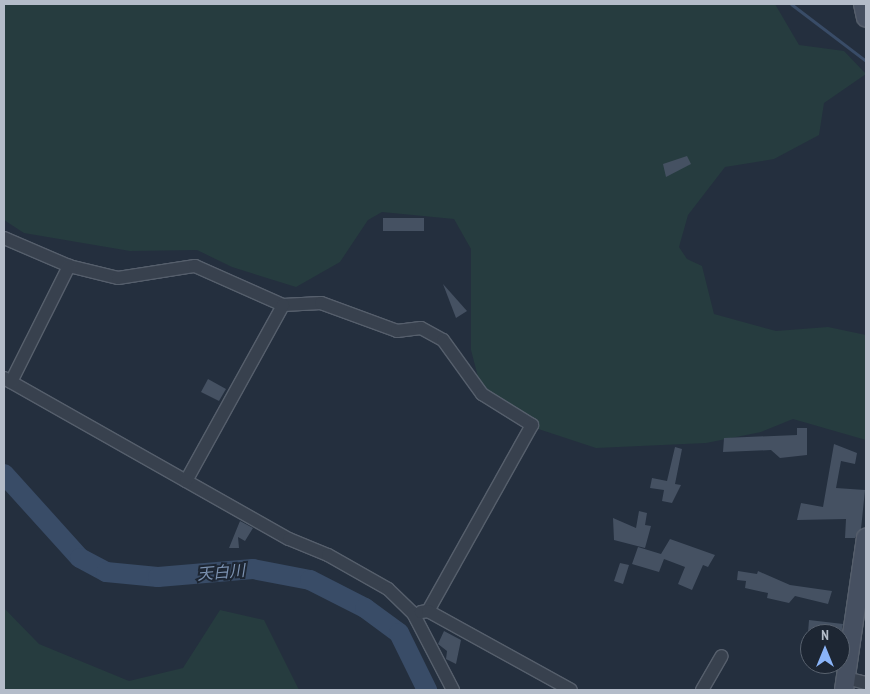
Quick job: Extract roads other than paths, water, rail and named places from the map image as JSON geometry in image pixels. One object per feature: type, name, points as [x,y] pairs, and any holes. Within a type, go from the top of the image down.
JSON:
[{"type":"main road","points":[[863,4],[866,18]]},
{"type":"main road","points":[[845,684],[863,590],[866,538]]},
{"type":"street","points":[[4,238],[69,266],[131,279],[195,266],[283,305],[321,303],[397,331],[421,328],[450,347],[482,394],[532,425],[428,611]]},
{"type":"street","points":[[69,266],[7,380],[186,480],[368,577],[413,613],[453,690]]},
{"type":"street","points":[[186,480],[283,305]]},
{"type":"street","points":[[413,613],[428,611],[571,690]]},
{"type":"street","points":[[702,690],[722,656]]},
{"type":"street","points":[[845,684],[866,683]]},
{"type":"waterway","points":[[791,4],[866,61]]},
{"type":"waterway","name":"天白川","points":[[4,474],[80,558],[106,572],[158,577],[253,569],[310,580],[365,608],[399,633],[427,690]]}]
